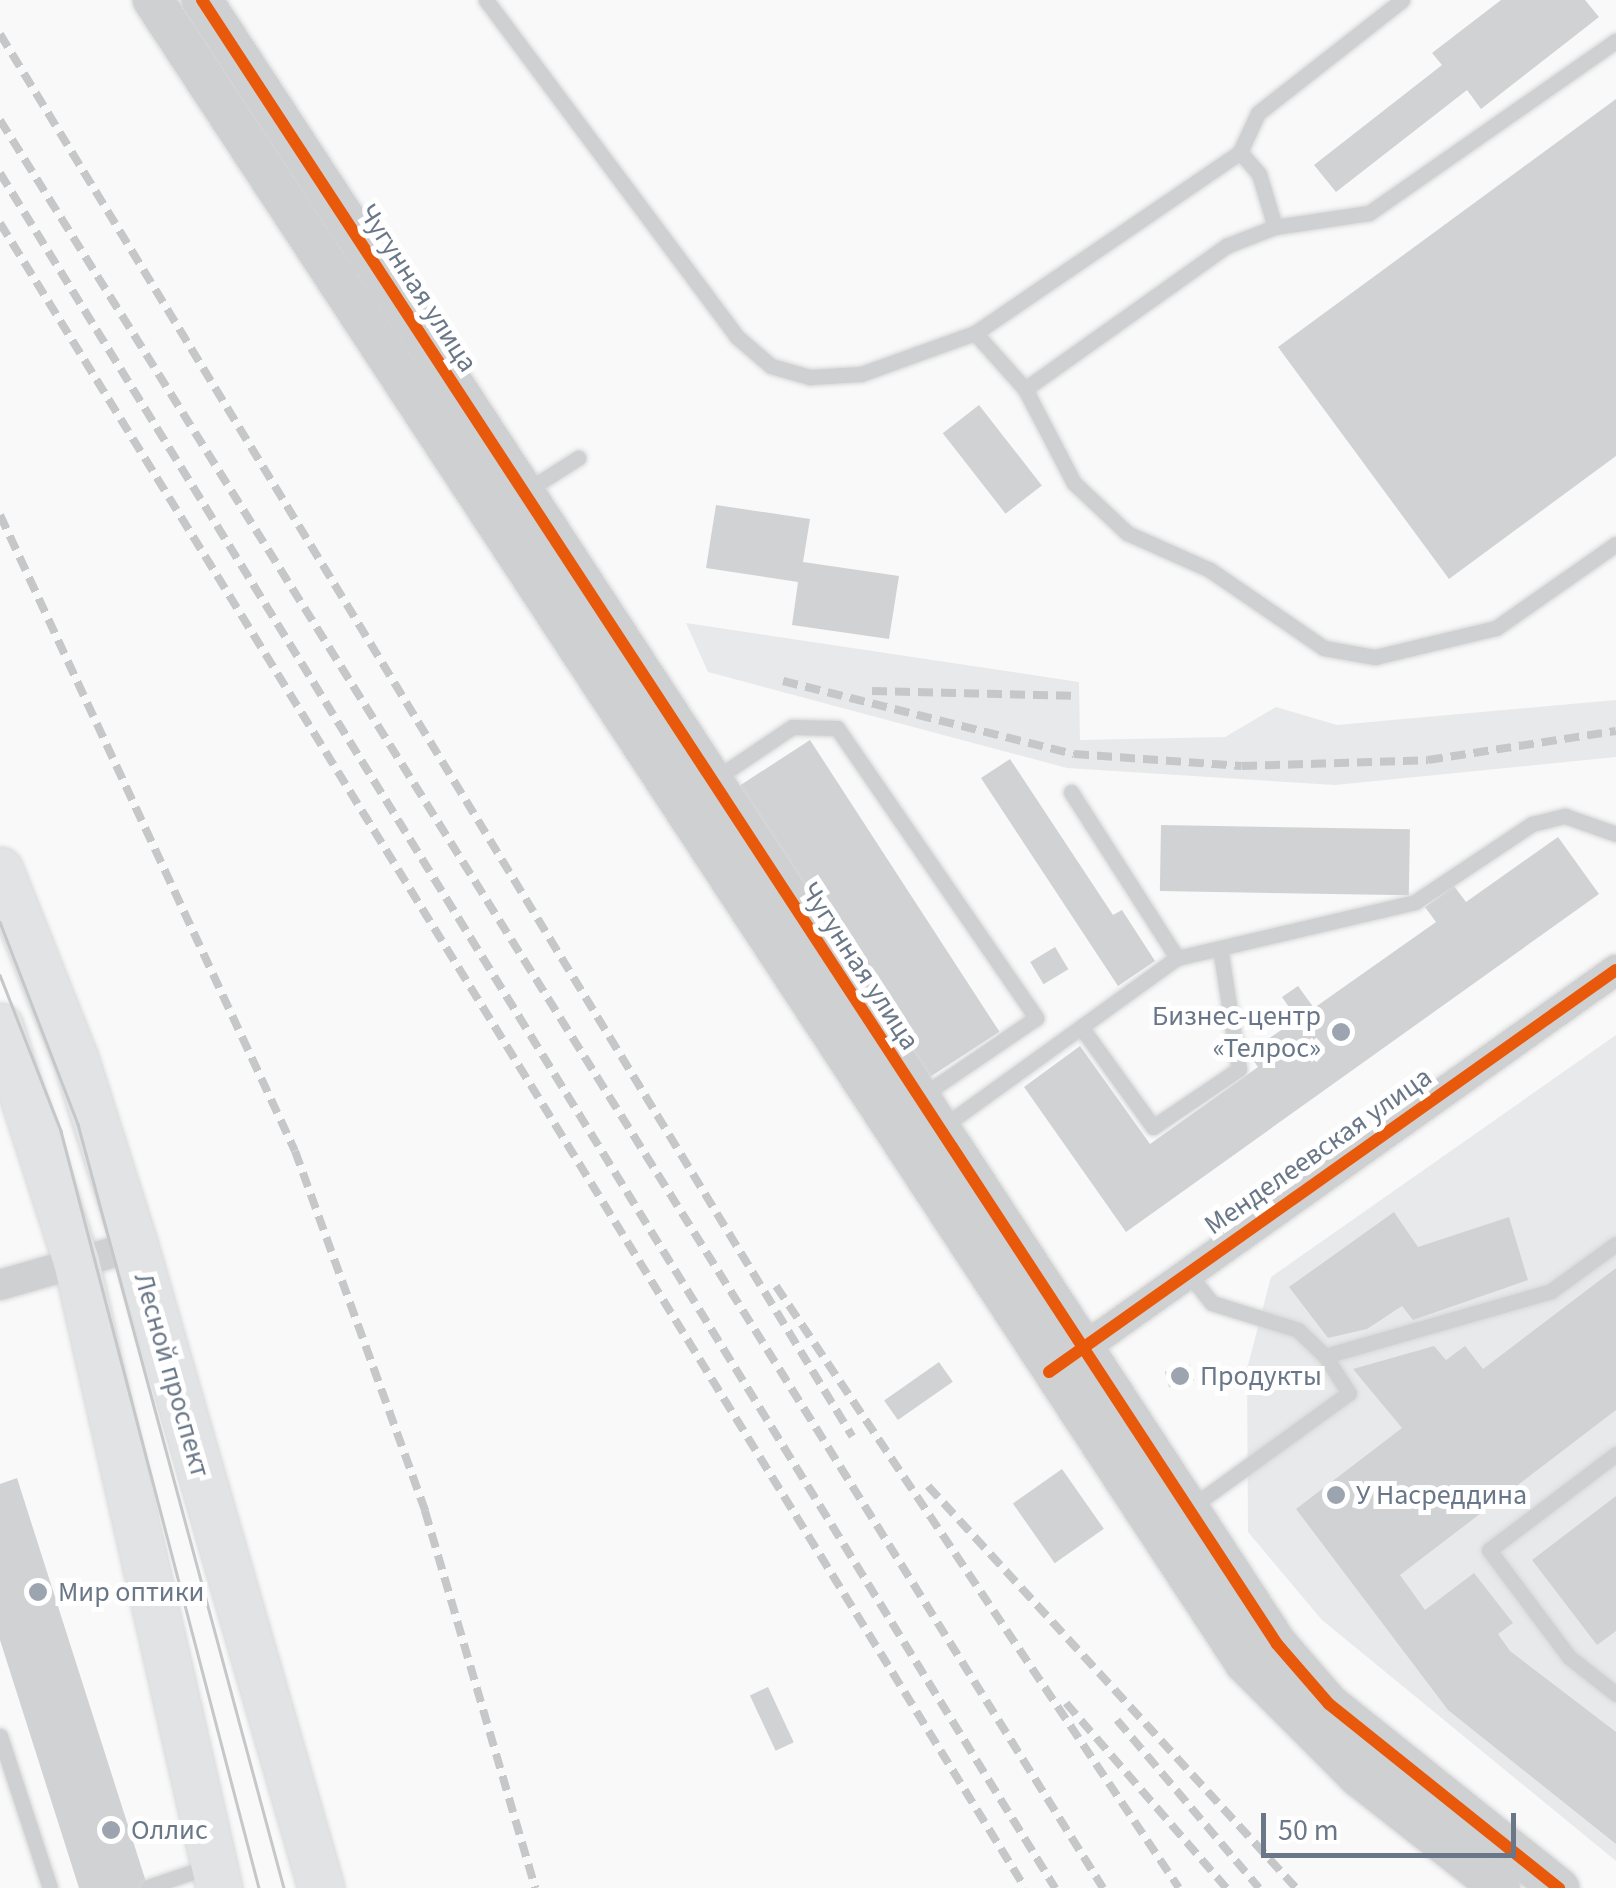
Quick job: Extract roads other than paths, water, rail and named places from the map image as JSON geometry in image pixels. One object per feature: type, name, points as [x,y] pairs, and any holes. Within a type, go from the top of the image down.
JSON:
[{"type":"main road","name":"Лесной проспект","points":[[0,870],[75,1058],[135,1246],[321,1888]]},
{"type":"main road","points":[[0,1026],[76,1261],[216,1876]]},
{"type":"street","name":"Чугунная улица","points":[[153,0],[505,504],[1301,1726],[1500,1888]]},
{"type":"street","name":"Чугунная улица","points":[[202,0],[505,504]]},
{"type":"street","name":"Менделеевская улица","points":[[1065,1360],[1616,970]]},
{"type":"street","points":[[0,1285],[135,1246]]},
{"type":"street","name":"Чугунная улица","points":[[1170,1521],[1328,1704],[1559,1888]]},
{"type":"lane","points":[[486,0],[736,336],[771,366],[810,377],[861,374],[976,333],[1240,152],[1258,113],[1402,0]]},
{"type":"lane","points":[[1024,390],[1226,246],[1275,227],[1368,213],[1616,40]]},
{"type":"lane","points":[[1240,152],[1259,174],[1275,227]]},
{"type":"lane","points":[[976,333],[1024,390],[1074,483],[1127,534],[1210,570],[1324,648],[1375,657],[1482,633],[1616,544]]},
{"type":"lane","points":[[505,504],[578,458]]},
{"type":"lane","points":[[694,793],[792,728],[837,728],[1036,1018],[912,1125]]},
{"type":"lane","points":[[1072,792],[1176,958]]},
{"type":"lane","points":[[912,1125],[1081,1027],[1176,958],[1415,902],[1532,824],[1565,816],[1616,834]]},
{"type":"lane","points":[[1081,1027],[1153,1127],[1239,1068],[1220,948]]},
{"type":"lane","points":[[1325,1356],[1551,1291],[1616,1244]]},
{"type":"lane","points":[[1170,1521],[1350,1393],[1325,1356],[1298,1330],[1212,1303],[1189,1274]]},
{"type":"lane","points":[[1616,1454],[1489,1550],[1569,1657],[1616,1694]]},
{"type":"lane","points":[[0,1736],[50,1888]]},
{"type":"lane","points":[[148,1887],[216,1876]]},
{"type":"tram line","points":[[0,922],[78,1124],[284,1888]]},
{"type":"tram line","points":[[0,975],[61,1131],[259,1888]]},
{"type":"railway","points":[[0,34],[852,1436]]},
{"type":"railway","points":[[0,120],[1103,1888]]},
{"type":"railway","points":[[0,173],[1055,1888]]},
{"type":"railway","points":[[0,223],[1025,1888]]},
{"type":"railway","points":[[0,515],[295,1151],[425,1511],[535,1888]]},
{"type":"railway","points":[[783,681],[1074,754],[1242,766],[1428,760],[1616,731]]},
{"type":"railway","points":[[872,691],[1071,696]]},
{"type":"railway","points":[[776,1286],[1179,1888]]},
{"type":"railway","points":[[928,1486],[1296,1888]]},
{"type":"railway","points":[[1066,1703],[1226,1888]]},
{"type":"railway","points":[[1117,1720],[1259,1888]]},
{"type":"place","name":"Бизнес-центр «Телрос»","points":[[1341,1032]]},
{"type":"place","name":"Продукты","points":[[1180,1376]]},
{"type":"place","name":"У Насреддина","points":[[1336,1495]]},
{"type":"place","name":"Мир оптики","points":[[38,1592]]},
{"type":"place","name":"Оллис","points":[[111,1830]]}]
